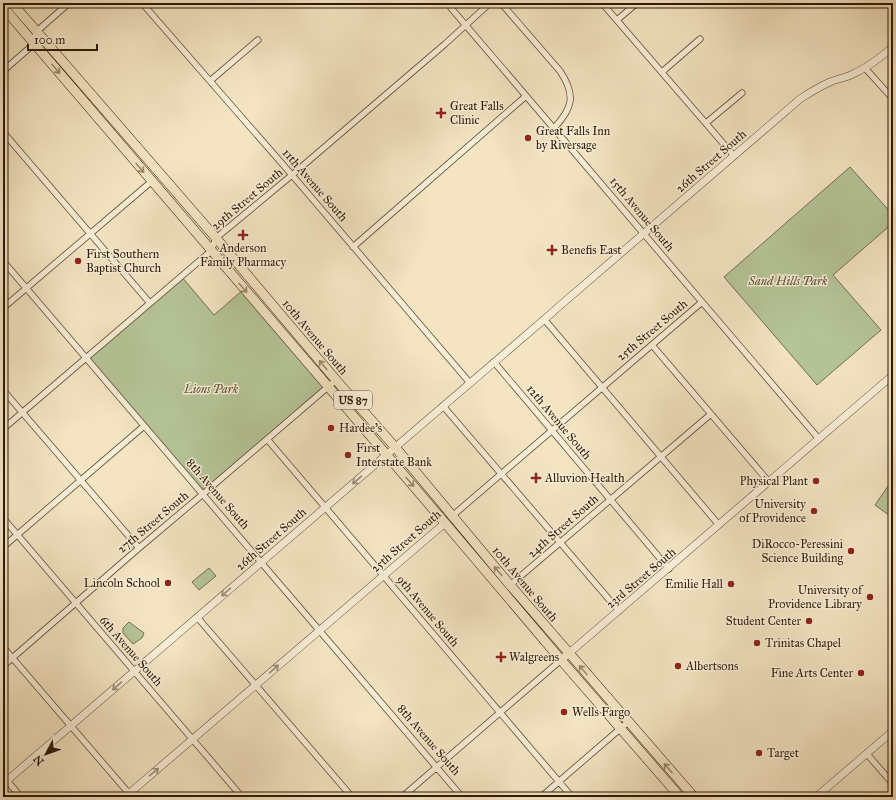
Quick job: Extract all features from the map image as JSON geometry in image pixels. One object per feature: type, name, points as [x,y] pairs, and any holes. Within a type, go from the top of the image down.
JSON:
[{"type":"highway","name":"10th Avenue South","points":[[12,3],[395,447],[569,654],[694,797]]},
{"type":"highway","name":"10th Avenue South","points":[[3,8],[678,796]]},
{"type":"street","points":[[3,71],[34,44],[36,32],[69,3]]},
{"type":"street","name":"11th Avenue South","points":[[142,3],[470,383]]},
{"type":"street","name":"15th Avenue South","points":[[449,3],[526,96],[820,439]]},
{"type":"street","name":"29th Street South","points":[[3,429],[149,302],[211,251],[216,238],[292,176],[445,44],[490,3]]},
{"type":"street","points":[[501,3],[560,71],[566,80],[570,91],[570,102],[563,119],[554,128]]},
{"type":"street","points":[[602,3],[734,156]]},
{"type":"street","points":[[617,20],[637,3]]},
{"type":"street","points":[[210,81],[258,40]]},
{"type":"street","points":[[662,72],[700,40]]},
{"type":"street","name":"26th Street South","points":[[4,780],[70,726],[262,562],[800,99],[808,93],[830,82],[851,75],[865,68],[893,47]]},
{"type":"street","points":[[865,68],[893,99]]},
{"type":"street","points":[[706,123],[742,93]]},
{"type":"street","points":[[353,248],[526,96]]},
{"type":"street","points":[[3,132],[149,302]]},
{"type":"street","points":[[3,308],[152,181]]},
{"type":"street","name":"8th Avenue South","points":[[3,261],[462,797]]},
{"type":"street","name":"25th Street South","points":[[128,796],[702,302]]},
{"type":"street","points":[[544,319],[719,525]]},
{"type":"street","points":[[652,345],[769,482]]},
{"type":"street","name":"12th Avenue South","points":[[494,362],[669,569]]},
{"type":"street","name":"23rd Street South","points":[[402,797],[893,375]]},
{"type":"street","name":"27th Street South","points":[[3,666],[336,380]]},
{"type":"street","points":[[3,390],[139,548]]},
{"type":"street","points":[[443,406],[619,611]]},
{"type":"street","name":"24th Street South","points":[[502,592],[711,414]]},
{"type":"street","points":[[3,547],[144,426]]},
{"type":"street","name":"9th Avenue South","points":[[267,439],[572,797]]},
{"type":"street","name":"6th Avenue South","points":[[3,518],[242,797]]},
{"type":"street","points":[[197,617],[352,797]]},
{"type":"street","points":[[3,647],[128,796]]},
{"type":"street","points":[[541,797],[628,722]]},
{"type":"street","points":[[816,797],[893,731]]},
{"type":"street","points":[[867,754],[893,784]]},
{"type":"street","points":[[4,780],[21,797]]},
{"type":"street","points":[[678,796],[686,788]]},
{"type":"green space","name":"Sand Hills Park","points":[[850,167],[893,215],[893,223],[833,275],[881,330],[817,385],[724,277]]},
{"type":"green space","name":"Lions Park","points":[[181,276],[214,315],[244,289],[328,387],[203,494],[86,357]]},
{"type":"green space","points":[[893,479],[893,518],[875,505]]},
{"type":"green space","points":[[209,568],[216,576],[199,590],[192,582]]},
{"type":"green space","points":[[129,622],[144,633],[142,638],[133,644],[123,633],[123,628]]},
{"type":"place","name":"Great Falls Clinic","points":[[441,113]]},
{"type":"place","name":"Great Falls Inn by Riversage","points":[[528,138]]},
{"type":"place","name":"Anderson Family Pharmacy","points":[[243,235]]},
{"type":"place","name":"Benefis East","points":[[552,250]]},
{"type":"place","name":"First Southern Baptist Church","points":[[78,261]]},
{"type":"place","name":"Hardee's","points":[[331,428]]},
{"type":"place","name":"First Interstate Bank","points":[[348,455]]},
{"type":"place","name":"Alluvion Health","points":[[536,478]]},
{"type":"place","name":"Physical Plant","points":[[816,481]]},
{"type":"place","name":"University of Providence","points":[[814,511]]},
{"type":"place","name":"DiRocco-Peressini Science Building","points":[[851,551]]},
{"type":"place","name":"Lincoln School","points":[[168,583]]},
{"type":"place","name":"Emilie Hall","points":[[731,584]]},
{"type":"place","name":"University of Providence Library","points":[[870,597]]},
{"type":"place","name":"Student Center","points":[[809,621]]},
{"type":"place","name":"Trinitas Chapel","points":[[757,643]]},
{"type":"place","name":"Walgreens","points":[[501,657]]},
{"type":"place","name":"Albertsons","points":[[678,666]]},
{"type":"place","name":"Fine Arts Center","points":[[861,673]]},
{"type":"place","name":"Wells Fargo","points":[[564,712]]},
{"type":"place","name":"Target","points":[[759,753]]}]
